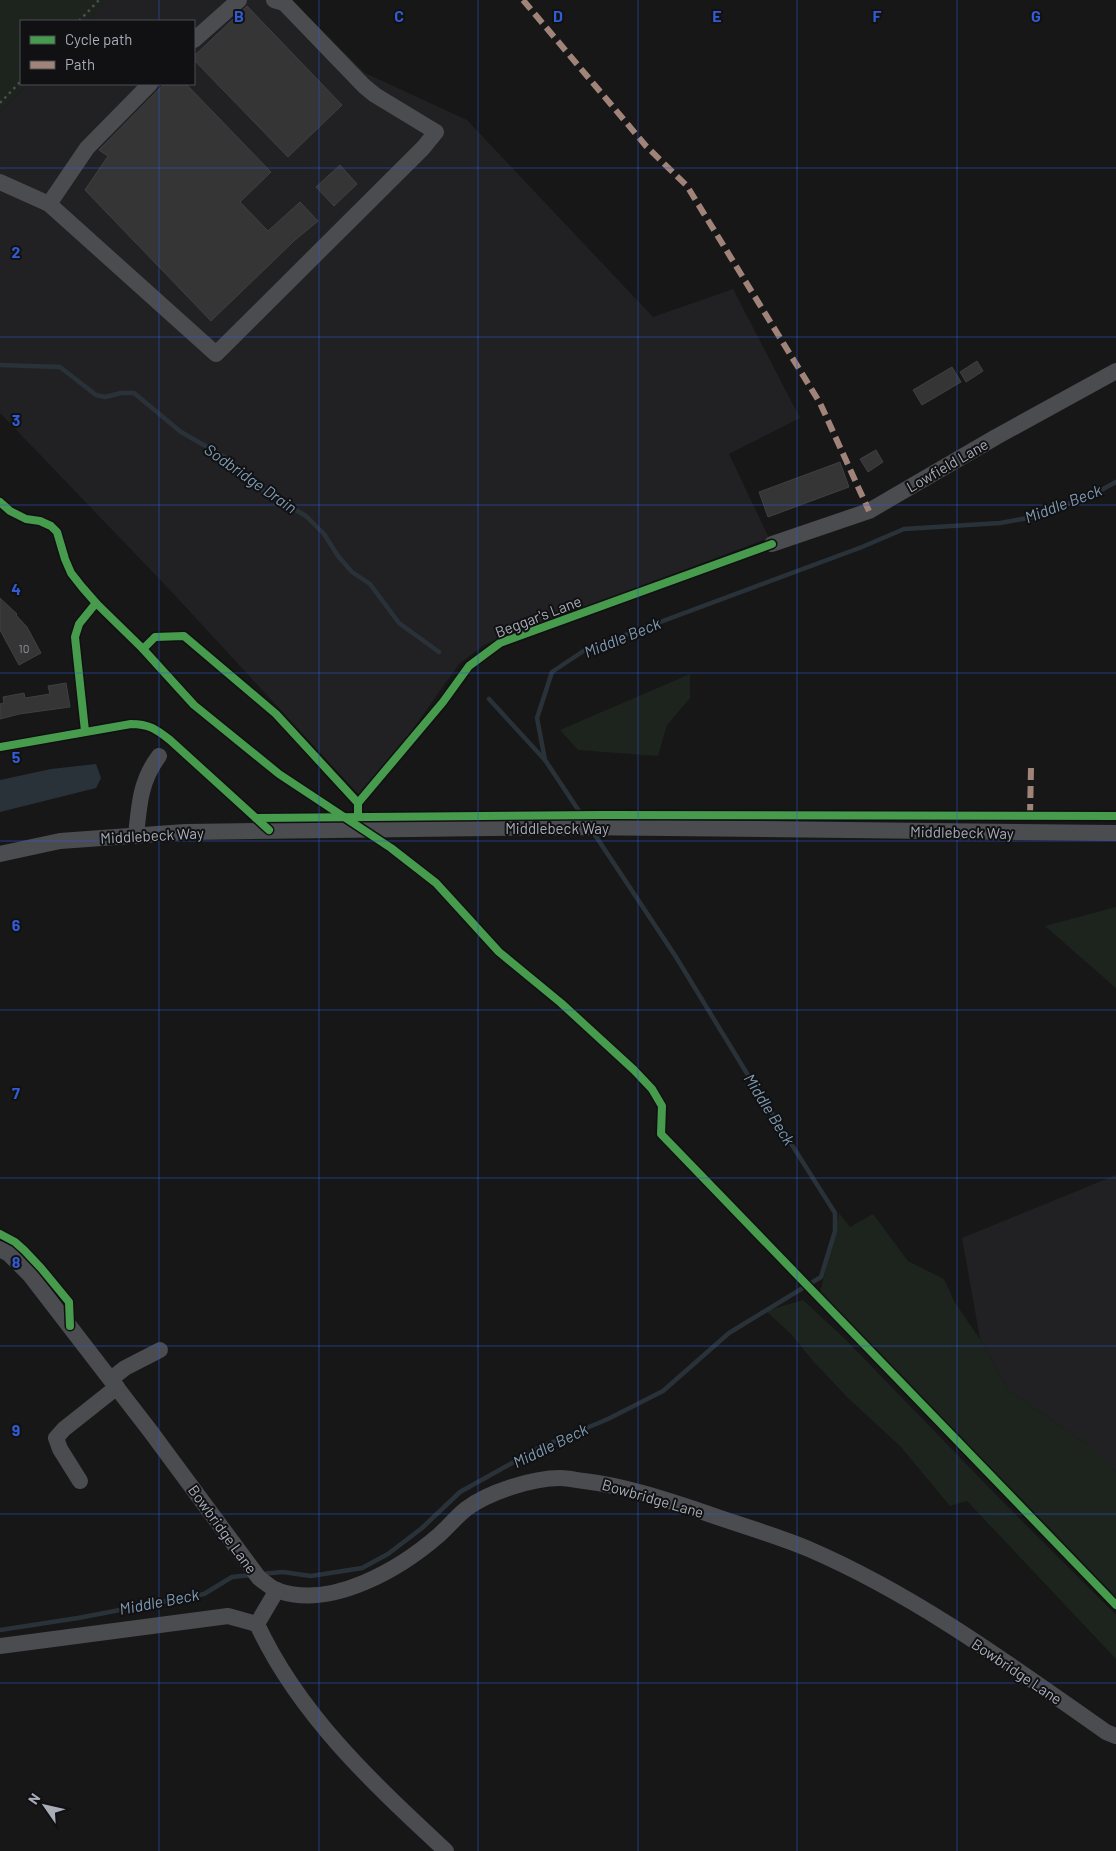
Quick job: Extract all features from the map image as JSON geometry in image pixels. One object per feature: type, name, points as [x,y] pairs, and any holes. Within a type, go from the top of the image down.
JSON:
[{"type":"street","points":[[195,39],[239,0]]},
{"type":"street","points":[[0,182],[49,204],[216,354],[423,148],[436,132],[364,86],[284,3],[274,0]]},
{"type":"street","points":[[49,204],[87,148],[149,85]]},
{"type":"street","name":"Lowfield Lane","points":[[772,544],[869,511],[996,437],[1116,371]]},
{"type":"street","points":[[136,836],[140,795],[159,756]]},
{"type":"street","name":"Middlebeck Way","points":[[0,854],[60,841],[185,832],[572,827],[1116,833]]},
{"type":"street","name":"Bowbridge Lane","points":[[0,1249],[9,1254],[30,1275],[114,1383],[259,1578],[277,1590],[294,1595],[322,1595],[359,1585],[400,1565],[438,1536],[467,1508],[494,1493],[526,1483],[560,1478],[610,1484],[671,1501],[819,1554],[900,1594],[969,1638],[1106,1732],[1116,1736]]},
{"type":"street","points":[[80,1481],[60,1449],[56,1438],[114,1383],[125,1368],[160,1350]]},
{"type":"street","points":[[257,1624],[277,1590]]},
{"type":"street","points":[[0,1646],[228,1616],[257,1624]]},
{"type":"street","points":[[257,1624],[272,1657],[299,1696],[350,1758],[446,1851]]},
{"type":"path","points":[[80,20],[99,0]]},
{"type":"path","points":[[0,103],[20,82]]},
{"type":"shaded area","points":[[0,0],[107,0],[88,20],[20,20],[20,85],[26,85],[0,112]]},
{"type":"shaded area","points":[[107,0],[291,0],[365,73],[467,120],[653,317],[733,289],[800,418],[729,454],[769,538],[484,645],[459,664],[393,757],[359,795],[169,589],[0,413],[0,112],[26,85],[195,85],[195,20],[88,20]]},
{"type":"shaded area","points":[[690,674],[690,698],[667,725],[658,756],[578,750],[560,730]]},
{"type":"shaded area","points":[[96,764],[101,778],[96,788],[0,812],[0,780],[51,769]]},
{"type":"shaded area","points":[[1116,907],[1116,988],[1045,926]]},
{"type":"shaded area","points":[[1116,1175],[1116,1472],[1091,1447],[1009,1391],[980,1339],[962,1238]]},
{"type":"shaded area","points":[[839,1213],[850,1227],[873,1214],[908,1261],[944,1279],[955,1303],[980,1339],[1009,1391],[1091,1447],[1116,1472],[1116,1599],[820,1293]]},
{"type":"shaded area","points":[[803,1300],[844,1338],[1116,1615],[1116,1659],[967,1501],[950,1506],[901,1447],[847,1397],[791,1334],[766,1311]]},
{"type":"building","points":[[247,6],[342,105],[288,157],[195,61],[195,55]]},
{"type":"building","points":[[163,85],[187,85],[271,172],[240,202],[268,231],[300,202],[318,221],[295,240],[211,321],[85,190],[108,156],[99,150]]},
{"type":"building","points":[[340,165],[357,184],[334,206],[316,187]]},
{"type":"building","points":[[977,361],[983,371],[966,382],[960,372]]},
{"type":"building","points":[[952,367],[961,382],[922,405],[913,390]]},
{"type":"building","points":[[876,450],[883,462],[868,472],[860,459]]},
{"type":"building","points":[[840,462],[849,487],[768,517],[759,492]]},
{"type":"building","points":[[0,598],[17,614],[27,627],[41,653],[19,665],[0,630]]},
{"type":"building","points":[[66,683],[70,707],[19,714],[0,719],[0,704],[4,703],[3,697],[24,693],[25,698],[50,694],[48,686]]},
{"type":"waterway","name":"Sodbridge Drain","points":[[0,365],[60,367],[96,395],[105,397],[121,393],[134,393],[181,432],[223,456],[265,492],[306,516],[324,534],[338,556],[352,572],[370,584],[399,623],[439,652]]},
{"type":"waterway","name":"Middle Beck","points":[[587,823],[545,760],[537,718],[552,672],[585,650],[862,547],[904,529],[1000,523],[1033,517],[1094,494],[1116,482]]},
{"type":"waterway","name":"Sodbridge Drain","points":[[489,699],[544,759]]},
{"type":"waterway","name":"Middle Beck","points":[[261,1574],[283,1572],[311,1576],[362,1568],[388,1554],[422,1528],[460,1492],[539,1448],[608,1419],[663,1391],[729,1333],[821,1277],[835,1231],[835,1213],[676,957],[593,832]]},
{"type":"waterway","name":"Middle Beck","points":[[0,1630],[78,1618],[204,1594],[232,1577],[251,1575]]},
{"type":"marked path","points":[[523,0],[646,146],[687,186],[820,403],[869,511]]},
{"type":"marked path","points":[[1030,816],[1031,767]]},
{"type":"cycle path","points":[[0,502],[10,511],[26,519],[40,521],[51,526],[57,532],[71,573],[82,587],[143,649],[194,705],[279,774],[391,848],[436,883],[499,952],[561,1003],[634,1070],[652,1089],[662,1106],[661,1134],[1116,1605]]},
{"type":"cycle path","name":"Beggar's Lane","points":[[358,817],[358,803],[443,702],[469,666],[500,643],[772,544]]},
{"type":"cycle path","points":[[85,731],[75,637],[79,624],[96,603]]},
{"type":"cycle path","points":[[143,649],[155,637],[184,636],[276,714],[358,803]]},
{"type":"cycle path","points":[[0,747],[131,724],[148,726],[170,740],[269,830]]},
{"type":"cycle path","points":[[256,818],[603,815],[1116,816]]},
{"type":"cycle path","points":[[0,1234],[15,1242],[24,1250],[69,1302],[70,1326]]}]
